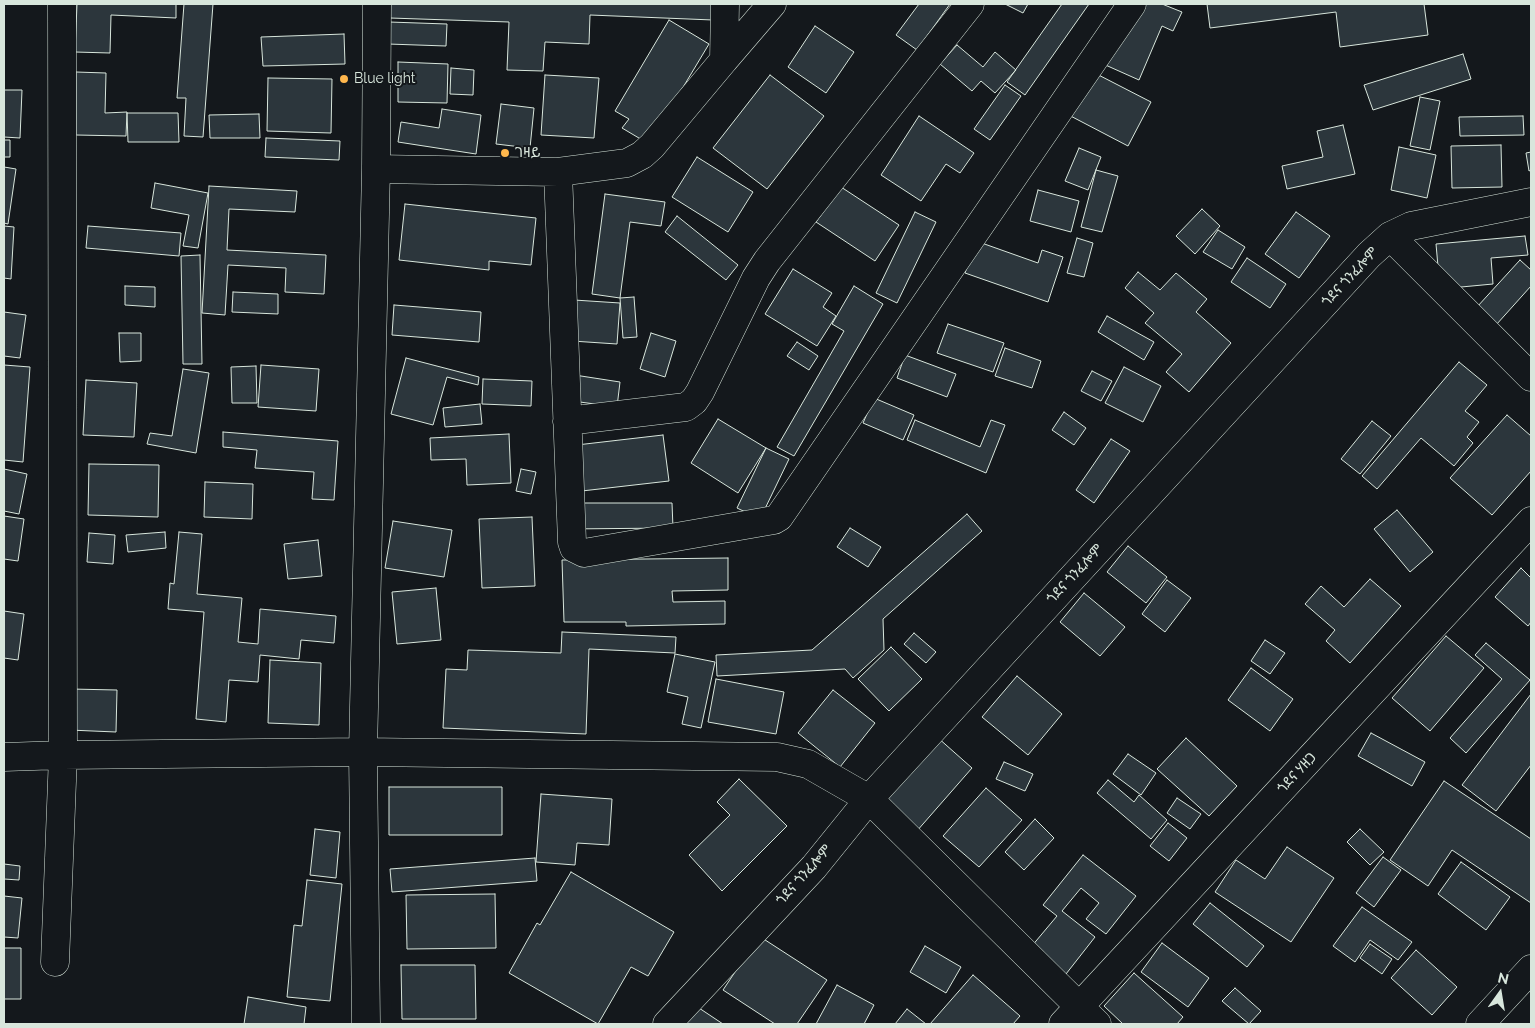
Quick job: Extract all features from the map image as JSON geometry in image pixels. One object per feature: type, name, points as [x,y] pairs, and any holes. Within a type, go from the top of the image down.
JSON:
[{"type":"street","points":[[55,962],[63,755],[62,4]]},
{"type":"street","points":[[366,1024],[363,752],[376,169],[377,4]]},
{"type":"street","points":[[724,60],[725,4]]},
{"type":"street","points":[[376,169],[558,172],[627,163],[642,155],[652,146],[772,4]]},
{"type":"street","points":[[567,421],[686,407],[694,401],[756,278],[767,261],[970,4]]},
{"type":"street","points":[[558,172],[572,542],[574,548],[584,553],[774,520],[779,517],[1132,4]]},
{"type":"street","name":"ጎደና ጎንፈሎም","points":[[667,1024],[814,867],[869,799],[1363,262],[1390,236],[1412,226],[1531,202]]},
{"type":"street","points":[[1390,236],[1531,377]]},
{"type":"street","name":"ጎደና ሃዘጋ","points":[[1080,1018],[1531,521]]},
{"type":"street","points":[[4,757],[363,752],[777,757],[808,764],[869,799],[1080,1018]]},
{"type":"street","points":[[1480,1024],[1531,969]]},
{"type":"building","points":[[77,4],[176,4],[176,18],[111,15],[110,53],[75,52]]},
{"type":"building","points":[[184,4],[213,4],[203,137],[184,136],[186,98],[177,98]]},
{"type":"building","points":[[390,4],[713,4],[713,20],[590,15],[589,44],[545,42],[543,71],[507,70],[509,22],[390,18]]},
{"type":"building","points":[[919,4],[950,4],[917,50],[896,35]]},
{"type":"building","points":[[1005,4],[1028,4],[1023,13]]},
{"type":"building","points":[[1062,4],[1089,4],[1025,95],[1007,82]]},
{"type":"building","points":[[1128,4],[1162,4],[1182,12],[1173,31],[1162,26],[1139,80],[1101,63]]},
{"type":"building","points":[[1207,4],[1424,4],[1428,35],[1340,47],[1336,12],[1210,28]]},
{"type":"building","points":[[669,20],[709,44],[649,144],[622,128],[629,119],[615,111]]},
{"type":"building","points":[[389,22],[447,24],[446,46],[388,44]]},
{"type":"building","points":[[815,26],[854,52],[826,93],[788,67]]},
{"type":"building","points":[[344,34],[345,64],[263,66],[261,37]]},
{"type":"building","points":[[957,45],[983,67],[995,52],[1016,70],[995,93],[981,81],[972,91],[940,64]]},
{"type":"building","points":[[1463,54],[1471,79],[1373,110],[1364,85]]},
{"type":"building","points":[[398,62],[448,64],[447,103],[398,102]]},
{"type":"building","points":[[1083,67],[1151,102],[1128,146],[1061,111]]},
{"type":"building","points":[[451,68],[474,70],[473,95],[450,94]]},
{"type":"building","points":[[76,72],[106,73],[105,113],[127,112],[126,136],[76,135]]},
{"type":"building","points":[[545,75],[599,78],[594,138],[541,135]]},
{"type":"building","points":[[770,75],[824,116],[767,189],[713,148]]},
{"type":"building","points":[[268,78],[332,79],[331,133],[267,131]]},
{"type":"building","points":[[1005,85],[1021,96],[990,140],[974,129]]},
{"type":"building","points":[[4,90],[22,90],[20,138],[4,137]]},
{"type":"building","points":[[1420,97],[1440,101],[1430,150],[1410,146]]},
{"type":"building","points":[[501,104],[534,108],[530,148],[496,144]]},
{"type":"building","points":[[442,109],[481,115],[476,154],[398,142],[401,122],[439,128]]},
{"type":"building","points":[[127,113],[178,113],[179,142],[128,142]]},
{"type":"building","points":[[259,114],[260,138],[210,138],[209,115]]},
{"type":"building","points":[[919,116],[974,153],[960,173],[946,164],[921,201],[881,175]]},
{"type":"building","points":[[1523,116],[1524,135],[1460,136],[1459,117]]},
{"type":"building","points":[[1343,125],[1355,174],[1287,189],[1282,166],[1323,157],[1317,131]]},
{"type":"building","points":[[266,138],[340,141],[339,160],[265,157]]},
{"type":"building","points":[[4,140],[10,140],[10,157],[4,157]]},
{"type":"building","points":[[1501,145],[1502,187],[1452,188],[1451,146]]},
{"type":"building","points":[[1399,147],[1436,155],[1427,198],[1391,190]]},
{"type":"building","points":[[1079,148],[1101,157],[1088,190],[1065,181]]},
{"type":"building","points":[[1531,152],[1531,170],[1529,171],[1526,153]]},
{"type":"building","points":[[697,157],[753,192],[728,232],[672,197]]},
{"type":"building","points":[[4,167],[16,169],[8,224],[4,223]]},
{"type":"building","points":[[1096,170],[1118,176],[1102,232],[1081,227]]},
{"type":"building","points":[[155,183],[208,193],[198,248],[183,246],[189,215],[151,208]]},
{"type":"building","points":[[209,186],[297,191],[295,212],[229,209],[227,250],[326,255],[324,294],[285,292],[286,268],[228,265],[225,315],[202,313]]},
{"type":"building","points":[[841,187],[899,225],[875,261],[816,222]]},
{"type":"building","points":[[1038,190],[1079,201],[1071,232],[1030,221]]},
{"type":"building","points":[[605,194],[665,202],[661,226],[630,222],[620,298],[592,294]]},
{"type":"building","points":[[405,204],[536,218],[531,265],[489,261],[489,270],[399,260]]},
{"type":"building","points":[[1202,209],[1220,226],[1195,254],[1176,236]]},
{"type":"building","points":[[915,212],[936,222],[897,303],[876,293]]},
{"type":"building","points":[[1296,212],[1330,236],[1299,278],[1265,254]]},
{"type":"building","points":[[677,216],[738,265],[726,280],[665,232]]},
{"type":"building","points":[[4,226],[14,227],[11,279],[4,278]]},
{"type":"building","points":[[88,226],[181,233],[179,256],[86,248]]},
{"type":"building","points":[[1218,230],[1245,247],[1232,269],[1203,252]]},
{"type":"building","points":[[1525,236],[1528,255],[1491,258],[1493,284],[1440,289],[1436,244]]},
{"type":"building","points":[[1077,238],[1093,243],[1084,277],[1067,273]]},
{"type":"building","points":[[976,241],[1038,263],[1042,250],[1063,257],[1048,302],[965,273]]},
{"type":"building","points":[[200,255],[202,364],[183,364],[181,256]]},
{"type":"building","points":[[1247,258],[1286,284],[1270,308],[1231,282]]},
{"type":"building","points":[[1520,260],[1531,270],[1531,286],[1496,325],[1477,307]]},
{"type":"building","points":[[793,269],[832,293],[823,307],[836,316],[817,346],[765,314]]},
{"type":"building","points":[[1138,272],[1160,290],[1176,273],[1207,299],[1196,312],[1231,343],[1189,392],[1166,372],[1182,354],[1145,323],[1154,313],[1125,288]]},
{"type":"building","points":[[125,286],[155,287],[155,307],[125,305]]},
{"type":"building","points":[[854,286],[883,304],[794,456],[777,447],[844,331],[832,324]]},
{"type":"building","points":[[233,292],[278,294],[278,314],[232,312]]},
{"type":"building","points":[[634,297],[637,337],[623,338],[620,298]]},
{"type":"building","points":[[574,300],[620,303],[617,344],[572,341]]},
{"type":"building","points":[[394,305],[481,312],[479,342],[392,335]]},
{"type":"building","points":[[4,312],[26,315],[20,358],[4,356]]},
{"type":"building","points":[[1107,316],[1154,342],[1144,360],[1098,332]]},
{"type":"building","points":[[948,324],[1004,343],[993,372],[937,353]]},
{"type":"building","points":[[119,333],[141,333],[141,361],[120,362]]},
{"type":"building","points":[[651,333],[676,341],[665,377],[640,369]]},
{"type":"building","points":[[797,342],[818,356],[809,370],[787,356]]},
{"type":"building","points":[[1005,348],[1041,361],[1032,388],[995,376]]},
{"type":"building","points":[[905,355],[956,374],[947,397],[897,378]]},
{"type":"building","points":[[406,358],[479,377],[478,385],[447,377],[433,425],[391,414]]},
{"type":"building","points":[[1459,362],[1487,385],[1465,411],[1479,422],[1467,437],[1473,443],[1454,466],[1421,438],[1377,489],[1362,476]]},
{"type":"building","points":[[4,365],[30,367],[23,462],[4,460]]},
{"type":"building","points":[[261,365],[319,369],[316,411],[258,407]]},
{"type":"building","points":[[256,366],[257,403],[232,403],[231,367]]},
{"type":"building","points":[[1124,367],[1161,386],[1143,422],[1105,403]]},
{"type":"building","points":[[183,369],[209,373],[196,453],[147,444],[150,433],[172,436]]},
{"type":"building","points":[[1092,371],[1112,381],[1101,401],[1081,391]]},
{"type":"building","points":[[568,374],[620,382],[617,407],[565,400]]},
{"type":"building","points":[[483,379],[532,381],[531,406],[482,404]]},
{"type":"building","points":[[86,380],[137,383],[134,437],[83,435]]},
{"type":"building","points":[[874,398],[914,415],[903,440],[863,423]]},
{"type":"building","points":[[480,404],[482,424],[445,427],[443,408]]},
{"type":"building","points":[[1064,412],[1086,428],[1074,445],[1052,430]]},
{"type":"building","points":[[1507,415],[1531,436],[1531,471],[1492,515],[1450,478]]},
{"type":"building","points":[[718,419],[766,448],[738,493],[691,463]]},
{"type":"building","points":[[915,420],[980,447],[991,420],[1005,425],[986,473],[907,440]]},
{"type":"building","points":[[1372,421],[1391,436],[1360,474],[1341,459]]},
{"type":"building","points":[[223,432],[338,441],[334,500],[312,499],[314,472],[255,468],[257,450],[223,447]]},
{"type":"building","points":[[509,434],[511,483],[467,485],[466,459],[431,460],[430,438]]},
{"type":"building","points":[[663,435],[669,481],[573,492],[568,446]]},
{"type":"building","points":[[1111,439],[1130,451],[1094,503],[1076,490]]},
{"type":"building","points":[[766,448],[789,459],[760,519],[737,508]]},
{"type":"building","points":[[89,464],[159,465],[158,517],[88,515]]},
{"type":"building","points":[[4,469],[27,474],[19,514],[4,511]]},
{"type":"building","points":[[521,469],[536,472],[531,494],[516,491]]},
{"type":"building","points":[[205,482],[253,484],[252,519],[204,517]]},
{"type":"building","points":[[565,503],[672,503],[673,528],[565,529]]},
{"type":"building","points":[[1397,510],[1433,552],[1410,572],[1374,529]]},
{"type":"building","points":[[967,514],[982,531],[883,619],[884,650],[853,678],[845,669],[717,676],[716,655],[812,650]]},
{"type":"building","points":[[4,516],[24,519],[18,561],[4,559]]},
{"type":"building","points":[[532,517],[535,586],[482,588],[479,519]]},
{"type":"building","points":[[393,521],[452,530],[444,577],[385,568]]},
{"type":"building","points":[[850,528],[881,547],[868,567],[837,547]]},
{"type":"building","points":[[165,532],[166,548],[128,552],[126,535]]},
{"type":"building","points":[[179,532],[202,534],[197,594],[242,598],[238,642],[258,644],[260,609],[336,616],[334,643],[301,640],[299,659],[260,655],[258,682],[229,680],[226,722],[196,719],[204,612],[168,609],[170,583],[174,584]]},
{"type":"building","points":[[89,533],[115,535],[113,564],[87,562]]},
{"type":"building","points":[[318,540],[322,576],[288,579],[284,544]]},
{"type":"building","points":[[1128,546],[1167,577],[1146,603],[1107,572]]},
{"type":"building","points":[[728,558],[728,590],[672,591],[673,602],[725,601],[725,624],[626,626],[626,622],[564,622],[562,560]]},
{"type":"building","points":[[1521,568],[1531,578],[1531,622],[1528,626],[1495,597]]},
{"type":"building","points":[[1370,579],[1401,606],[1350,663],[1326,641],[1335,630],[1305,604],[1321,586],[1344,607]]},
{"type":"building","points":[[1167,580],[1191,598],[1165,632],[1142,614]]},
{"type":"building","points":[[436,588],[441,640],[397,644],[392,592]]},
{"type":"building","points":[[1084,593],[1125,627],[1100,656],[1060,622]]},
{"type":"building","points":[[4,611],[24,614],[18,660],[4,658]]},
{"type":"building","points":[[562,632],[676,637],[675,653],[589,649],[586,734],[443,728],[446,669],[467,670],[468,650],[561,653]]},
{"type":"building","points":[[914,633],[936,652],[926,663],[904,644]]},
{"type":"building","points":[[1446,636],[1484,668],[1430,731],[1392,698]]},
{"type":"building","points":[[1265,640],[1285,653],[1270,674],[1251,661]]},
{"type":"building","points":[[1486,643],[1530,680],[1466,753],[1450,738],[1502,679],[1475,655]]},
{"type":"building","points":[[891,647],[922,679],[889,711],[858,679]]},
{"type":"building","points":[[675,654],[715,662],[701,728],[682,724],[688,697],[667,692]]},
{"type":"building","points":[[270,660],[321,663],[319,725],[268,723]]},
{"type":"building","points":[[1251,668],[1293,699],[1270,731],[1228,700]]},
{"type":"building","points":[[1017,676],[1062,714],[1028,755],[982,717]]},
{"type":"building","points":[[716,679],[784,692],[776,734],[708,722]]},
{"type":"building","points":[[70,689],[117,690],[116,732],[69,730]]},
{"type":"building","points":[[833,690],[875,723],[840,767],[798,733]]},
{"type":"building","points":[[1531,694],[1531,765],[1496,811],[1462,785]]},
{"type":"building","points":[[1371,733],[1425,762],[1412,786],[1358,756]]},
{"type":"building","points":[[937,737],[972,768],[916,832],[880,801]]},
{"type":"building","points":[[1186,738],[1237,786],[1209,816],[1157,769]]},
{"type":"building","points":[[1128,754],[1156,773],[1141,795],[1113,774]]},
{"type":"building","points":[[1004,762],[1033,774],[1025,791],[996,779]]},
{"type":"building","points":[[739,779],[787,826],[722,891],[689,855],[730,815],[717,802]]},
{"type":"building","points":[[1108,780],[1134,802],[1139,795],[1167,820],[1151,839],[1097,793]]},
{"type":"building","points":[[1444,781],[1531,839],[1531,903],[1452,850],[1428,886],[1390,860]]},
{"type":"building","points":[[389,787],[502,787],[502,835],[389,835]]},
{"type":"building","points":[[986,788],[1022,820],[979,867],[943,836]]},
{"type":"building","points":[[541,794],[612,799],[609,845],[577,843],[575,865],[536,862]]},
{"type":"building","points":[[1177,798],[1201,814],[1190,829],[1167,813]]},
{"type":"building","points":[[1035,819],[1054,838],[1024,870],[1005,852]]},
{"type":"building","points":[[1168,823],[1187,838],[1169,861],[1150,846]]},
{"type":"building","points":[[315,829],[340,832],[336,878],[310,875]]},
{"type":"building","points":[[1360,829],[1384,852],[1370,865],[1347,842]]},
{"type":"building","points":[[1287,847],[1334,878],[1291,942],[1215,892],[1236,860],[1265,879]]},
{"type":"building","points":[[1083,855],[1136,896],[1106,934],[1086,919],[1099,903],[1081,888],[1062,911],[1095,937],[1066,974],[1031,947],[1057,916],[1043,905]]},
{"type":"building","points":[[1383,857],[1401,870],[1374,907],[1356,893]]},
{"type":"building","points":[[535,858],[537,881],[392,892],[390,869]]},
{"type":"building","points":[[1461,862],[1510,897],[1486,930],[1438,894]]},
{"type":"building","points":[[4,864],[20,866],[19,880],[4,879]]},
{"type":"building","points":[[571,872],[674,932],[648,976],[631,967],[598,1024],[509,973],[537,923],[540,925]]},
{"type":"building","points":[[307,880],[342,884],[330,1001],[287,997],[294,925],[302,926]]},
{"type":"building","points":[[495,894],[496,948],[407,949],[406,895]]},
{"type":"building","points":[[4,896],[22,898],[18,938],[4,937]]},
{"type":"building","points":[[1210,903],[1264,946],[1247,967],[1193,924]]},
{"type":"building","points":[[1362,907],[1412,942],[1398,960],[1370,940],[1355,962],[1333,946]]},
{"type":"building","points":[[759,936],[827,980],[797,1024],[775,1024],[723,990]]},
{"type":"building","points":[[1162,943],[1209,978],[1188,1007],[1141,972]]},
{"type":"building","points":[[1370,944],[1392,959],[1382,974],[1360,958]]},
{"type":"building","points":[[925,946],[961,967],[946,993],[910,972]]},
{"type":"building","points":[[4,948],[21,948],[21,999],[4,999]]},
{"type":"building","points":[[1416,950],[1457,987],[1432,1015],[1391,978]]},
{"type":"building","points":[[401,965],[475,965],[476,1019],[402,1019]]},
{"type":"building","points":[[1134,973],[1183,1017],[1177,1024],[1123,1024],[1104,1006]]},
{"type":"building","points":[[973,975],[1020,1016],[1013,1024],[930,1024]]},
{"type":"building","points":[[837,985],[874,1005],[864,1024],[816,1024]]},
{"type":"building","points":[[1235,988],[1261,1011],[1249,1024],[1222,1001]]},
{"type":"building","points":[[248,997],[306,1007],[304,1024],[244,1024]]},
{"type":"building","points":[[696,1006],[723,1024],[684,1024]]},
{"type":"building","points":[[907,1009],[926,1024],[895,1024]]},
{"type":"place","name":"Blue light","points":[[344,79]]},
{"type":"place","name":"ገዛይ","points":[[505,153]]}]
